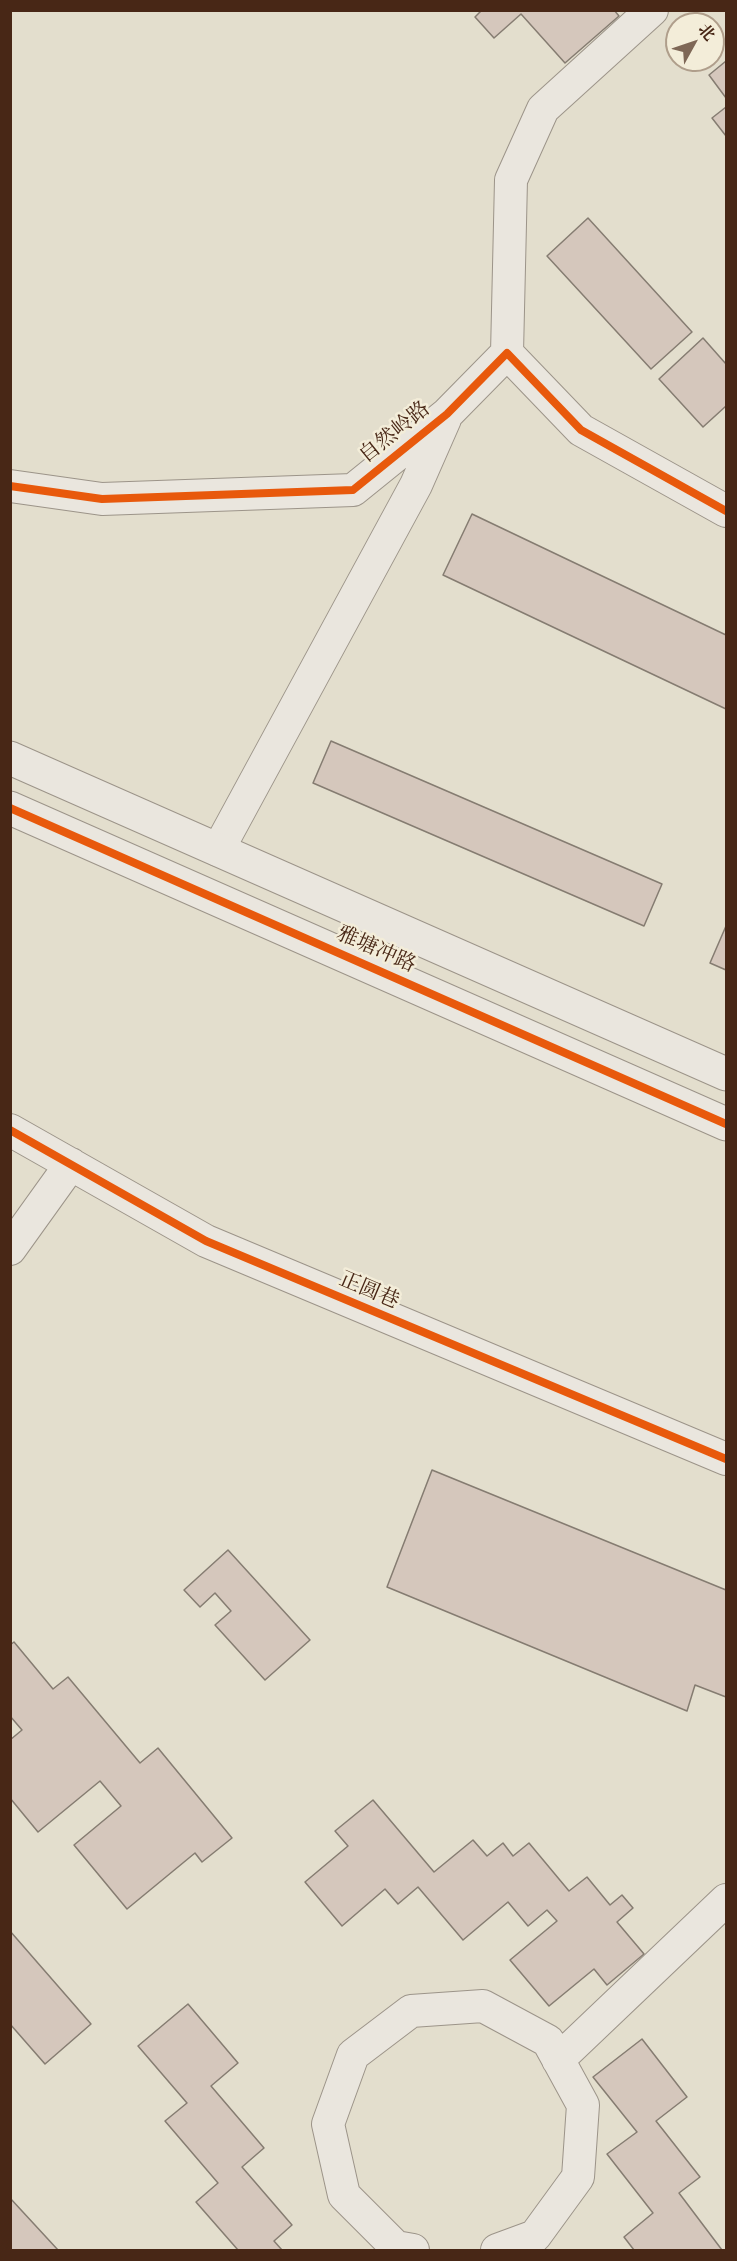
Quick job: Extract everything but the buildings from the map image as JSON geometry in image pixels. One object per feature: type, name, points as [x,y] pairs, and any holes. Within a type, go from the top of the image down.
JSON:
[{"type":"street","points":[[652,10],[543,109],[512,180],[507,353],[581,430],[726,510]]},
{"type":"street","name":"自然岭路","points":[[10,486],[102,499],[353,490],[447,414],[507,353]]},
{"type":"street","points":[[218,850],[416,485],[447,414]]},
{"type":"street","name":"雅塘冲路","points":[[10,758],[726,1074]]},
{"type":"street","name":"雅塘冲路","points":[[10,808],[726,1124]]},
{"type":"street","name":"正圆巷","points":[[10,1130],[206,1241],[726,1459]]},
{"type":"street","points":[[10,1249],[71,1164]]},
{"type":"street","points":[[558,2060],[726,1899]]},
{"type":"street","points":[[413,2250],[396,2247],[344,2195],[328,2124],[353,2055],[411,2011],[483,2006],[548,2041],[583,2105],[578,2178],[535,2236],[497,2250]]},
{"type":"cycle path","points":[[10,486],[102,499],[353,490],[447,414],[507,353],[581,430],[726,511]]},
{"type":"cycle path","points":[[10,808],[726,1124]]},
{"type":"cycle path","points":[[10,1130],[206,1241],[726,1459]]}]
